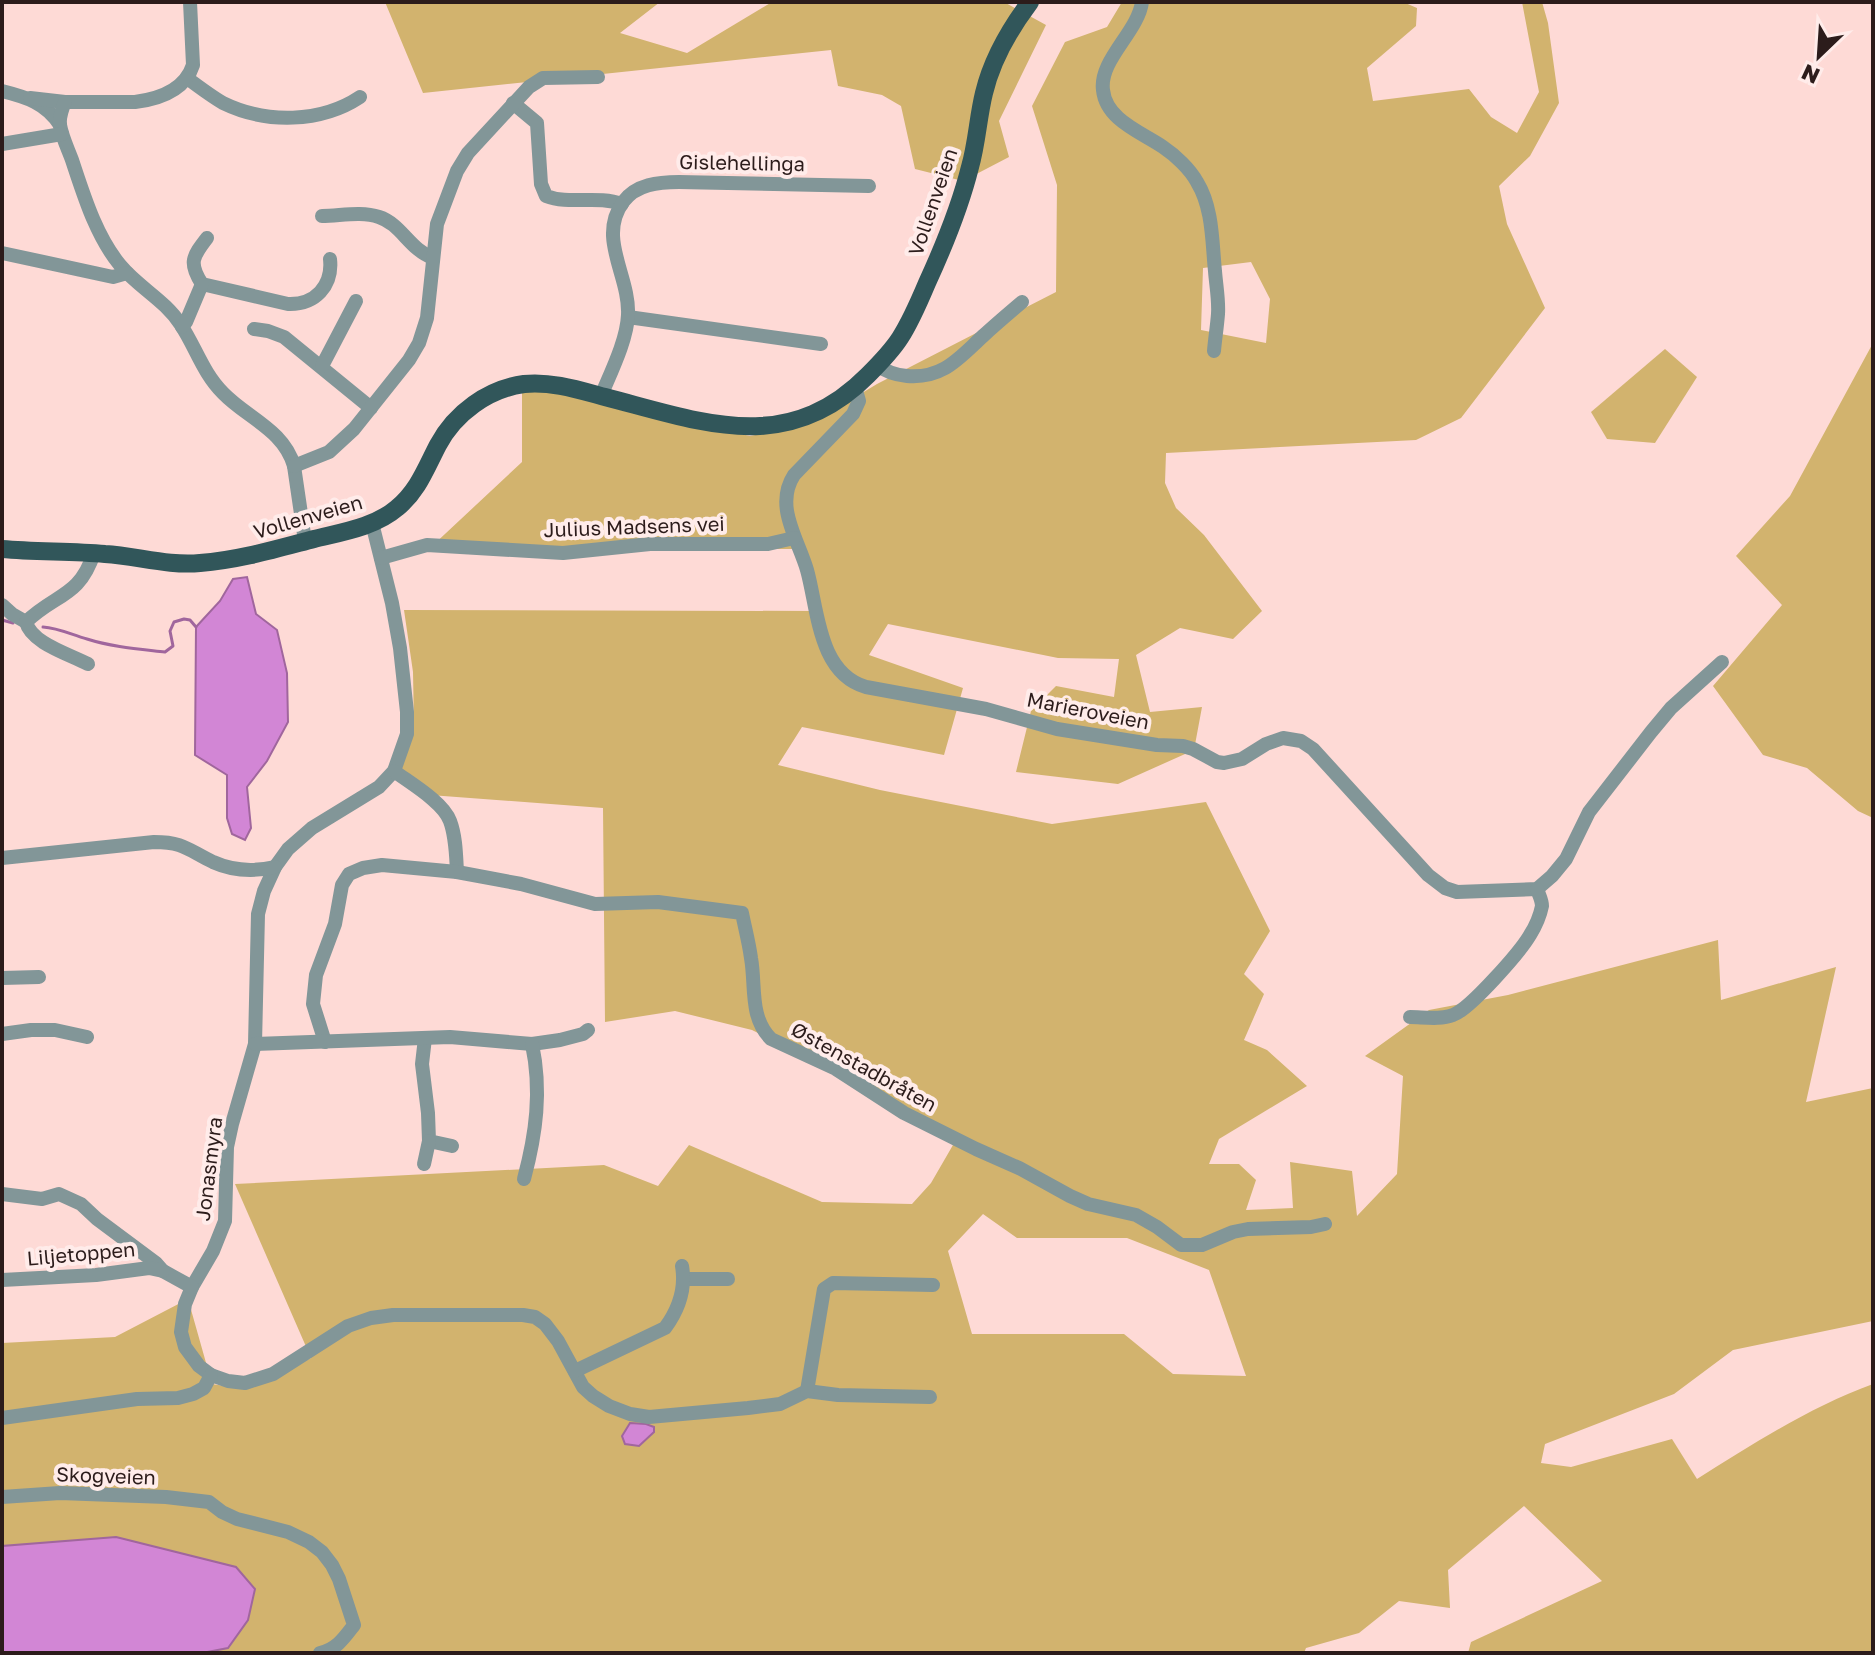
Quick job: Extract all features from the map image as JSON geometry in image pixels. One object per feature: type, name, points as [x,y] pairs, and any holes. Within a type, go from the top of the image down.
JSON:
[{"type":"main road","name":"Vollenveien","points":[[2,549],[94,553],[196,564],[239,558],[372,523],[390,513],[408,497],[419,483],[444,434],[462,414],[484,398],[502,390],[531,384],[559,386],[728,426],[758,427],[785,423],[830,405],[855,387],[877,365],[905,329],[935,265],[969,172],[992,66],[1004,41],[1030,2]]},
{"type":"street","points":[[2,91],[65,102],[146,101],[170,93],[192,71],[190,2]]},
{"type":"street","points":[[1142,2],[1138,18],[1115,52],[1102,88],[1107,107],[1132,129],[1164,147],[1178,159],[1197,181],[1209,209],[1218,312],[1214,351]]},
{"type":"street","points":[[294,466],[329,452],[347,437],[404,368],[419,343],[427,318],[437,224],[445,199],[468,153],[529,87],[543,78],[598,77]]},
{"type":"street","points":[[187,78],[229,105],[278,116],[322,114],[360,97]]},
{"type":"street","points":[[30,98],[53,114],[103,240],[127,273],[165,304],[182,327],[200,363],[223,394],[274,433],[291,456],[305,541]]},
{"type":"street","points":[[61,130],[65,102]]},
{"type":"street","points":[[513,103],[537,123],[541,184],[546,196],[555,199],[601,199],[622,204],[614,221],[613,241],[628,303],[628,317],[601,396]]},
{"type":"street","points":[[2,144],[61,130]]},
{"type":"street","name":"Gislehellinga","points":[[622,204],[635,191],[661,182],[869,186]]},
{"type":"street","points":[[322,216],[358,214],[380,217],[397,228],[422,254],[433,258]]},
{"type":"street","points":[[207,238],[195,255],[193,264],[202,284],[288,304],[315,298],[325,288],[330,259]]},
{"type":"street","points":[[2,253],[113,277],[127,273]]},
{"type":"street","points":[[182,327],[202,284]]},
{"type":"street","points":[[322,366],[356,301]]},
{"type":"street","points":[[877,365],[898,375],[935,374],[955,363],[1022,302]]},
{"type":"street","points":[[628,317],[821,344]]},
{"type":"street","points":[[254,329],[284,337],[371,408]]},
{"type":"street","name":"Marieroveien","points":[[855,387],[859,401],[853,414],[794,475],[786,499],[794,538],[807,569],[821,635],[836,664],[855,683],[997,711],[1057,729],[1189,747],[1224,763],[1242,759],[1266,744],[1283,738],[1301,741],[1313,749],[1428,875],[1445,888],[1457,892],[1537,889]]},
{"type":"street","points":[[372,523],[392,603],[407,712],[407,734],[394,771],[433,799],[449,817],[455,840],[457,872]]},
{"type":"street","name":"Julius Madsens vei","points":[[381,558],[427,545],[563,553],[650,544],[768,544],[794,538]]},
{"type":"street","points":[[26,622],[43,607],[73,590],[89,570],[94,553]]},
{"type":"street","points":[[2,605],[26,622],[28,631],[35,638],[88,664]]},
{"type":"street","points":[[1410,1017],[1453,1015],[1466,1008],[1480,994],[1530,935],[1543,902],[1537,889],[1566,859],[1589,812],[1671,708],[1722,662]]},
{"type":"street","name":"Jonasmyra","points":[[211,1375],[191,1356],[181,1332],[185,1304],[221,1235],[225,1221],[227,1147],[255,1044],[258,914],[264,891],[288,849],[312,828],[379,787],[394,771]]},
{"type":"street","points":[[2,858],[171,842],[228,868],[259,871],[275,867]]},
{"type":"street","name":"Østenstadbråten","points":[[325,1042],[313,1004],[317,970],[335,924],[342,885],[349,874],[363,868],[382,865],[457,872],[521,884],[595,904],[658,902],[742,913],[752,960],[755,1009],[764,1031],[771,1039],[836,1069],[904,1113],[1088,1204],[1136,1215],[1181,1245],[1202,1245],[1248,1229],[1325,1224]]},
{"type":"street","points":[[2,978],[39,977]]},
{"type":"street","points":[[2,1034],[55,1030],[87,1037]]},
{"type":"street","points":[[255,1044],[450,1037],[532,1044],[560,1040],[588,1030]]},
{"type":"street","points":[[424,1164],[429,1141],[422,1064],[425,1038]]},
{"type":"street","points":[[524,1179],[535,1134],[532,1044]]},
{"type":"street","points":[[429,1141],[452,1146]]},
{"type":"street","points":[[2,1194],[42,1199],[59,1194],[81,1204],[163,1271],[192,1287]]},
{"type":"street","name":"Liljetoppen","points":[[2,1280],[96,1275],[149,1268],[163,1271]]},
{"type":"street","points":[[575,1371],[665,1328],[675,1316],[683,1273],[728,1279]]},
{"type":"street","points":[[807,1391],[824,1289],[833,1283],[933,1285]]},
{"type":"street","points":[[2,1418],[137,1399],[178,1398],[204,1388],[211,1375],[245,1383],[261,1379],[348,1326],[393,1315],[535,1317],[545,1324],[583,1387],[593,1396],[630,1414],[649,1417],[780,1404],[807,1391],[838,1395],[930,1397]]},
{"type":"street","name":"Skogveien","points":[[2,1497],[60,1493],[209,1502],[237,1519],[288,1532],[309,1542],[332,1565],[354,1625],[342,1642],[320,1653]]},
{"type":"shaded area","points":[[385,2],[660,2],[620,33],[687,53],[772,2],[1004,2],[1046,25],[999,121],[1009,157],[963,181],[915,169],[901,106],[882,95],[838,86],[831,50],[423,93]]},
{"type":"shaded area","points":[[1122,2],[1403,2],[1417,8],[1416,26],[1367,68],[1373,101],[1469,89],[1491,117],[1517,133],[1539,92],[1522,2],[1542,2],[1548,23],[1559,103],[1530,156],[1499,186],[1507,224],[1545,308],[1461,418],[1416,440],[1166,453],[1165,483],[1176,508],[1204,535],[1262,611],[1233,639],[1180,628],[1136,655],[1150,712],[1202,707],[1194,750],[1118,784],[1016,772],[1031,711],[1056,686],[1114,697],[1119,659],[1058,658],[888,624],[869,655],[963,688],[944,755],[802,727],[778,765],[880,790],[1052,824],[1206,802],[1270,931],[1244,974],[1264,994],[1244,1040],[1267,1050],[1307,1086],[1219,1139],[1209,1164],[1239,1164],[1256,1180],[1246,1210],[1293,1208],[1290,1162],[1352,1171],[1357,1216],[1397,1174],[1403,1076],[1365,1056],[1429,1010],[1508,995],[1718,940],[1721,1000],[1836,967],[1806,1102],[1873,1088],[1873,1321],[1733,1350],[1674,1394],[1545,1444],[1541,1463],[1571,1467],[1672,1439],[1697,1479],[1804,1415],[1873,1384],[1873,1653],[1468,1653],[1471,1642],[1602,1581],[1524,1506],[1448,1570],[1450,1608],[1399,1601],[1359,1633],[1306,1648],[1304,1653],[202,1653],[228,1648],[116,1537],[2,1546],[2,1343],[115,1337],[188,1299],[212,1384],[243,1389],[311,1358],[235,1184],[604,1165],[658,1186],[689,1145],[822,1202],[912,1204],[931,1183],[953,1145],[848,1077],[752,1030],[675,1011],[605,1022],[603,808],[430,795],[398,770],[414,727],[413,672],[404,610],[814,611],[794,549],[430,548],[522,462],[522,391],[558,392],[750,436],[819,419],[877,384],[1056,292],[1057,185],[1032,106],[1065,42],[1107,27]],"holes":[[[1251,262],[1270,299],[1266,343],[1201,330],[1203,268]],[[983,1214],[1017,1238],[1127,1238],[1209,1270],[1246,1376],[1173,1374],[1124,1334],[972,1334],[948,1251]]]},
{"type":"shaded area","points":[[1873,343],[1873,818],[1858,811],[1807,768],[1763,755],[1713,686],[1782,605],[1736,556],[1790,496]]},
{"type":"shaded area","points":[[1665,349],[1697,377],[1655,443],[1607,439],[1591,412]]},
{"type":"shaded area","points":[[247,577],[256,614],[277,630],[287,673],[288,722],[267,761],[247,787],[251,828],[245,840],[232,834],[227,818],[227,775],[195,755],[196,627],[220,601],[233,579]]},
{"type":"shaded area","points":[[630,1423],[654,1427],[654,1432],[639,1446],[625,1444],[622,1436]]},
{"type":"shaded area","points":[[116,1537],[236,1567],[255,1589],[248,1620],[228,1648],[202,1653],[2,1653],[2,1546]]},
{"type":"waterway","points":[[2,620],[13,623]]},
{"type":"waterway","points":[[43,627],[106,644],[165,652],[173,646],[170,631],[174,622],[190,620],[196,627]]}]
